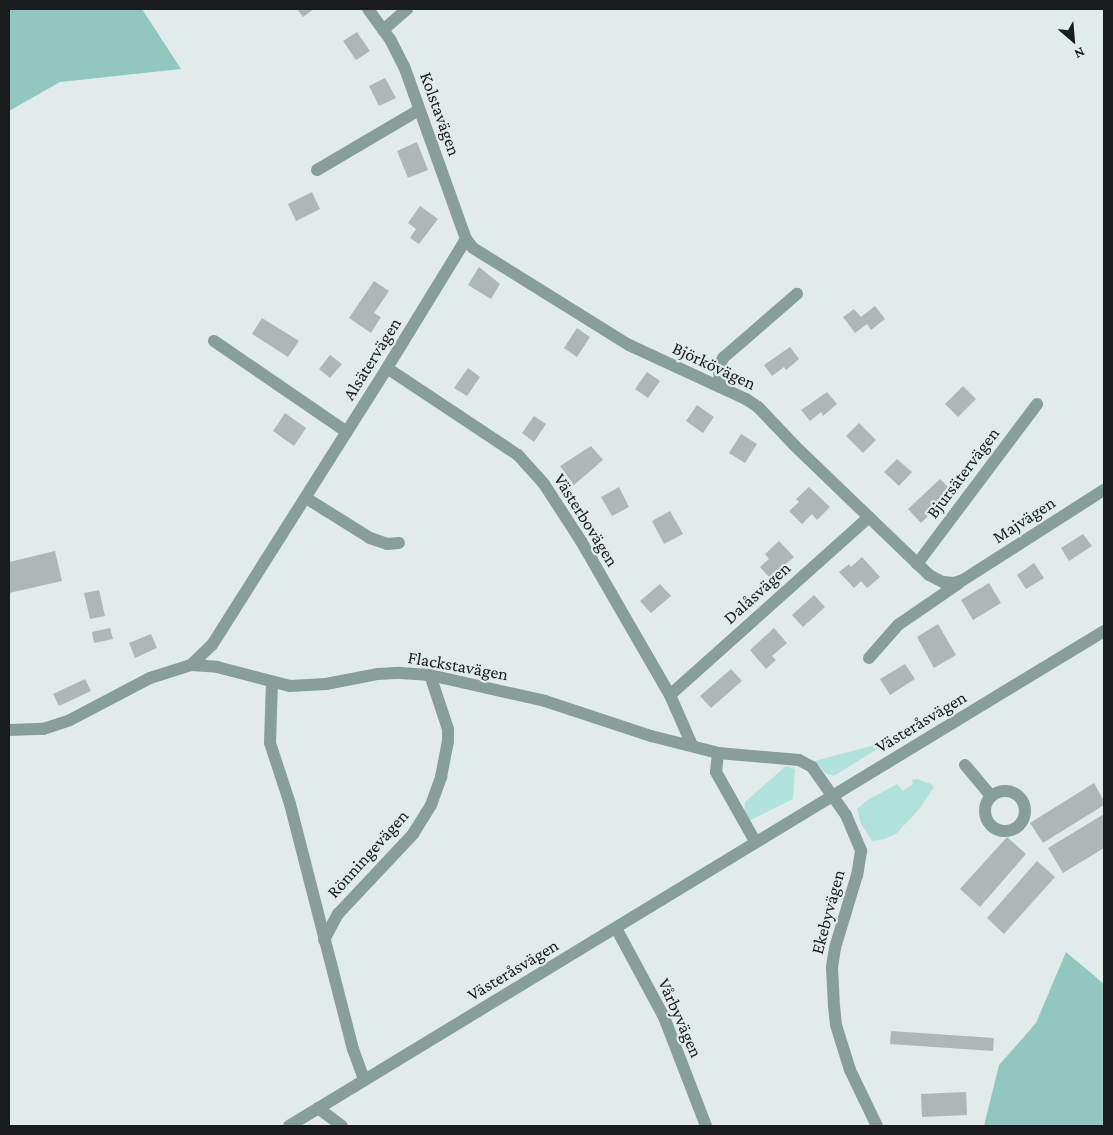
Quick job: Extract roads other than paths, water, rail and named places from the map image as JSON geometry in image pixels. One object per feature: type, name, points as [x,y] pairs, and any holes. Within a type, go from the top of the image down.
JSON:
[{"type":"street","name":"Kolstavägen","points":[[368,9],[400,56],[466,239]]},
{"type":"street","points":[[383,30],[407,9]]},
{"type":"street","points":[[317,170],[420,110]]},
{"type":"street","name":"Alsätervägen","points":[[191,665],[212,645],[306,498],[466,239]]},
{"type":"street","name":"Björkövägen","points":[[466,239],[473,248],[629,345],[720,387],[758,407],[918,564]]},
{"type":"street","points":[[720,387],[719,366],[723,358],[797,294]]},
{"type":"street","points":[[214,341],[347,432]]},
{"type":"street","name":"Västerbovägen","points":[[387,368],[518,455],[544,484],[581,541],[670,695],[692,745]]},
{"type":"street","name":"Bjursätervägen","points":[[918,564],[1037,404]]},
{"type":"street","name":"Majvägen","points":[[868,658],[898,625],[963,580],[1104,490]]},
{"type":"street","points":[[306,498],[370,538],[387,544],[399,543]]},
{"type":"street","name":"Dalåsvägen","points":[[670,695],[869,518]]},
{"type":"street","points":[[918,564],[942,582],[954,583],[963,580]]},
{"type":"street","name":"Västeråsvägen","points":[[289,1126],[1104,631]]},
{"type":"street","name":"Flackstavägen","points":[[9,730],[43,729],[70,720],[150,678],[191,665],[218,667],[272,682],[306,686],[378,674],[430,675],[545,701],[651,736],[718,753],[800,760],[812,767],[831,797]]},
{"type":"street","name":"Rönningevägen","points":[[324,940],[338,914],[408,840],[431,804],[441,777],[448,742],[445,716],[430,675]]},
{"type":"street","name":"Rönningevägen","points":[[272,682],[270,743],[290,804],[353,1049],[364,1080]]},
{"type":"street","points":[[718,753],[716,772],[756,843]]},
{"type":"street","points":[[965,765],[991,796]]},
{"type":"street","name":"Ekebyvägen","points":[[831,797],[846,815],[861,851],[857,875],[840,927],[832,968],[836,1026],[850,1070],[876,1126]]},
{"type":"street","name":"Vårbyvägen","points":[[616,928],[664,1017],[706,1126]]},
{"type":"street","points":[[318,1108],[342,1126]]}]
